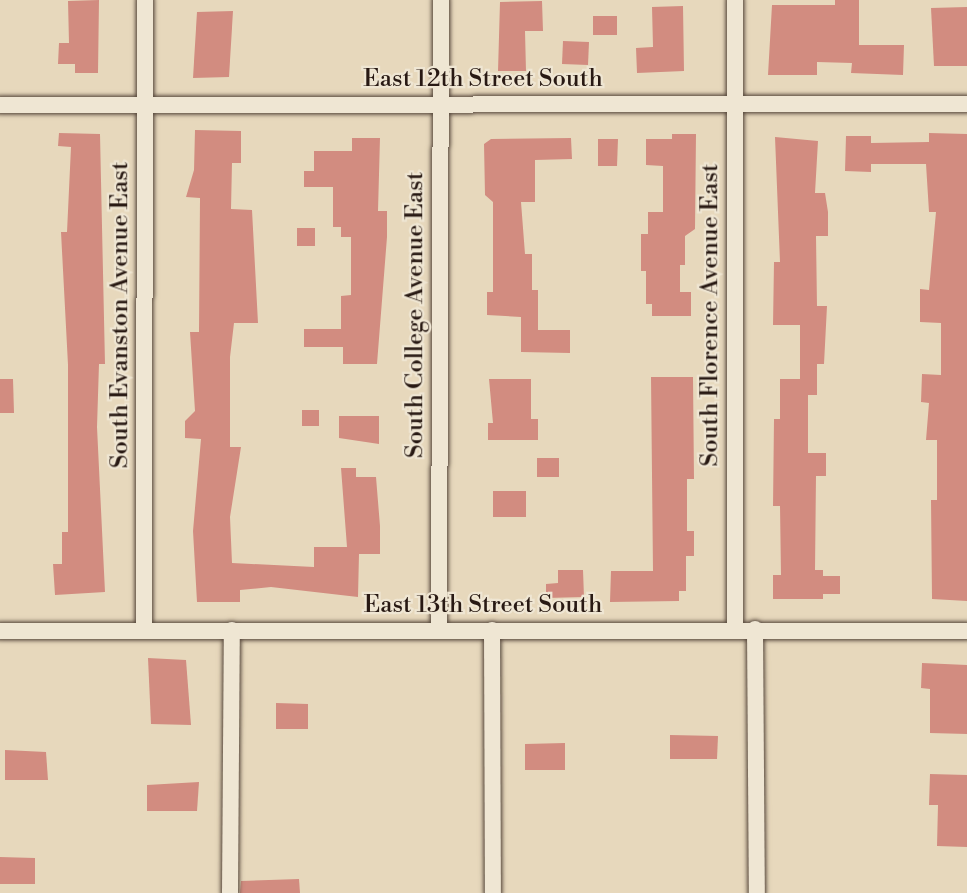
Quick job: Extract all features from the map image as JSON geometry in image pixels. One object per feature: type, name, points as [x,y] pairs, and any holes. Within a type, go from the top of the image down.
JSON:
[{"type":"street","name":"South Evanston Avenue East","points":[[144,630],[145,0]]},
{"type":"street","name":"South College Avenue East","points":[[439,630],[441,0]]},
{"type":"street","name":"South Florence Avenue East","points":[[735,0],[735,629]]},
{"type":"street","name":"East 12th Street South","points":[[0,105],[967,104]]},
{"type":"street","name":"East 13th Street South","points":[[0,631],[735,629],[967,631]]},
{"type":"street","points":[[755,629],[757,893]]},
{"type":"street","points":[[230,893],[232,630]]},
{"type":"street","points":[[492,630],[493,893]]},
{"type":"building","points":[[99,0],[98,73],[75,73],[75,64],[58,64],[59,43],[69,43],[68,1]]},
{"type":"building","points":[[835,0],[859,0],[859,45],[904,45],[903,75],[851,73],[852,63],[817,62],[817,75],[768,75],[772,5],[835,5]]},
{"type":"building","points":[[542,1],[543,31],[525,31],[526,71],[498,71],[500,2]]},
{"type":"building","points":[[683,6],[684,71],[637,73],[636,48],[653,47],[652,7]]},
{"type":"building","points":[[967,7],[967,66],[934,66],[931,8]]},
{"type":"building","points":[[233,11],[229,77],[193,78],[197,12]]},
{"type":"building","points":[[593,16],[617,16],[617,35],[593,35]]},
{"type":"building","points":[[563,41],[589,42],[588,65],[562,64]]},
{"type":"building","points":[[195,130],[241,131],[241,163],[232,163],[231,209],[252,210],[258,323],[234,323],[230,357],[230,447],[241,447],[230,517],[232,563],[314,567],[314,547],[347,547],[341,468],[356,468],[356,477],[376,477],[380,526],[380,554],[359,554],[358,597],[271,587],[240,590],[240,602],[197,602],[193,531],[201,439],[185,438],[185,421],[195,411],[190,332],[199,332],[200,198],[186,197],[194,170]]},
{"type":"building","points":[[59,133],[100,134],[105,364],[99,364],[97,427],[105,592],[55,595],[53,564],[62,564],[62,532],[68,532],[68,365],[61,232],[67,232],[71,147],[58,146]]},
{"type":"building","points":[[929,133],[967,134],[967,601],[932,599],[931,500],[937,500],[937,440],[926,440],[929,403],[921,402],[922,374],[941,375],[941,323],[920,322],[920,289],[929,290],[936,212],[929,212],[926,164],[871,164],[871,172],[845,171],[846,136],[871,136],[871,143],[929,142]]},
{"type":"building","points":[[672,134],[696,134],[695,229],[685,236],[685,265],[680,265],[680,292],[691,292],[691,316],[652,316],[652,304],[646,304],[646,271],[641,271],[641,234],[648,234],[648,212],[663,212],[663,166],[646,165],[646,139],[672,139]]},
{"type":"building","points":[[775,137],[818,141],[815,193],[825,193],[828,212],[828,236],[816,236],[817,306],[827,306],[824,364],[817,364],[817,395],[808,395],[808,453],[826,453],[826,476],[816,476],[815,570],[823,570],[823,576],[840,576],[840,594],[823,594],[823,599],[773,599],[773,575],[781,575],[780,506],[773,506],[774,419],[780,419],[780,379],[800,379],[800,325],[773,325],[774,262],[780,262]]},
{"type":"building","points":[[352,138],[380,138],[378,211],[387,211],[387,237],[377,364],[343,364],[343,347],[304,347],[304,329],[341,329],[341,296],[351,295],[351,237],[341,237],[341,227],[333,227],[333,187],[304,187],[304,171],[314,171],[314,151],[352,151]]},
{"type":"building","points":[[571,138],[572,159],[535,160],[535,202],[521,202],[525,254],[532,254],[532,290],[538,290],[538,330],[570,330],[570,353],[521,352],[521,317],[487,315],[487,292],[493,292],[493,202],[485,195],[484,144],[491,139]]},
{"type":"building","points":[[598,139],[618,139],[617,166],[598,166]]},
{"type":"building","points":[[297,228],[315,228],[315,246],[297,246]]},
{"type":"building","points":[[651,377],[693,377],[694,479],[687,479],[687,531],[694,531],[694,556],[686,556],[686,591],[679,591],[679,601],[610,602],[611,571],[653,571]]},
{"type":"building","points":[[0,379],[13,379],[14,413],[0,413]]},
{"type":"building","points":[[489,379],[531,379],[531,419],[538,419],[538,440],[488,440],[488,423],[493,423]]},
{"type":"building","points":[[302,410],[319,410],[319,426],[302,426]]},
{"type":"building","points":[[339,416],[379,416],[379,444],[339,438]]},
{"type":"building","points":[[537,458],[559,458],[559,477],[537,477]]},
{"type":"building","points":[[493,491],[526,491],[526,517],[493,517]]},
{"type":"building","points":[[558,570],[583,570],[584,597],[546,598],[546,584],[558,583]]},
{"type":"building","points":[[148,658],[186,660],[191,725],[151,724]]},
{"type":"building","points":[[922,663],[967,665],[967,734],[930,733],[930,689],[921,688]]},
{"type":"building","points":[[276,703],[308,704],[308,729],[276,729]]},
{"type":"building","points":[[670,735],[718,736],[717,759],[670,759]]},
{"type":"building","points":[[565,743],[565,770],[525,770],[525,744]]},
{"type":"building","points":[[5,750],[46,752],[48,780],[5,780]]},
{"type":"building","points":[[930,774],[967,775],[967,847],[937,846],[938,805],[929,805]]},
{"type":"building","points":[[199,782],[197,811],[147,811],[147,785]]},
{"type":"building","points":[[0,857],[35,858],[35,884],[0,884]]},
{"type":"building","points":[[299,879],[300,893],[240,893],[241,881]]}]
